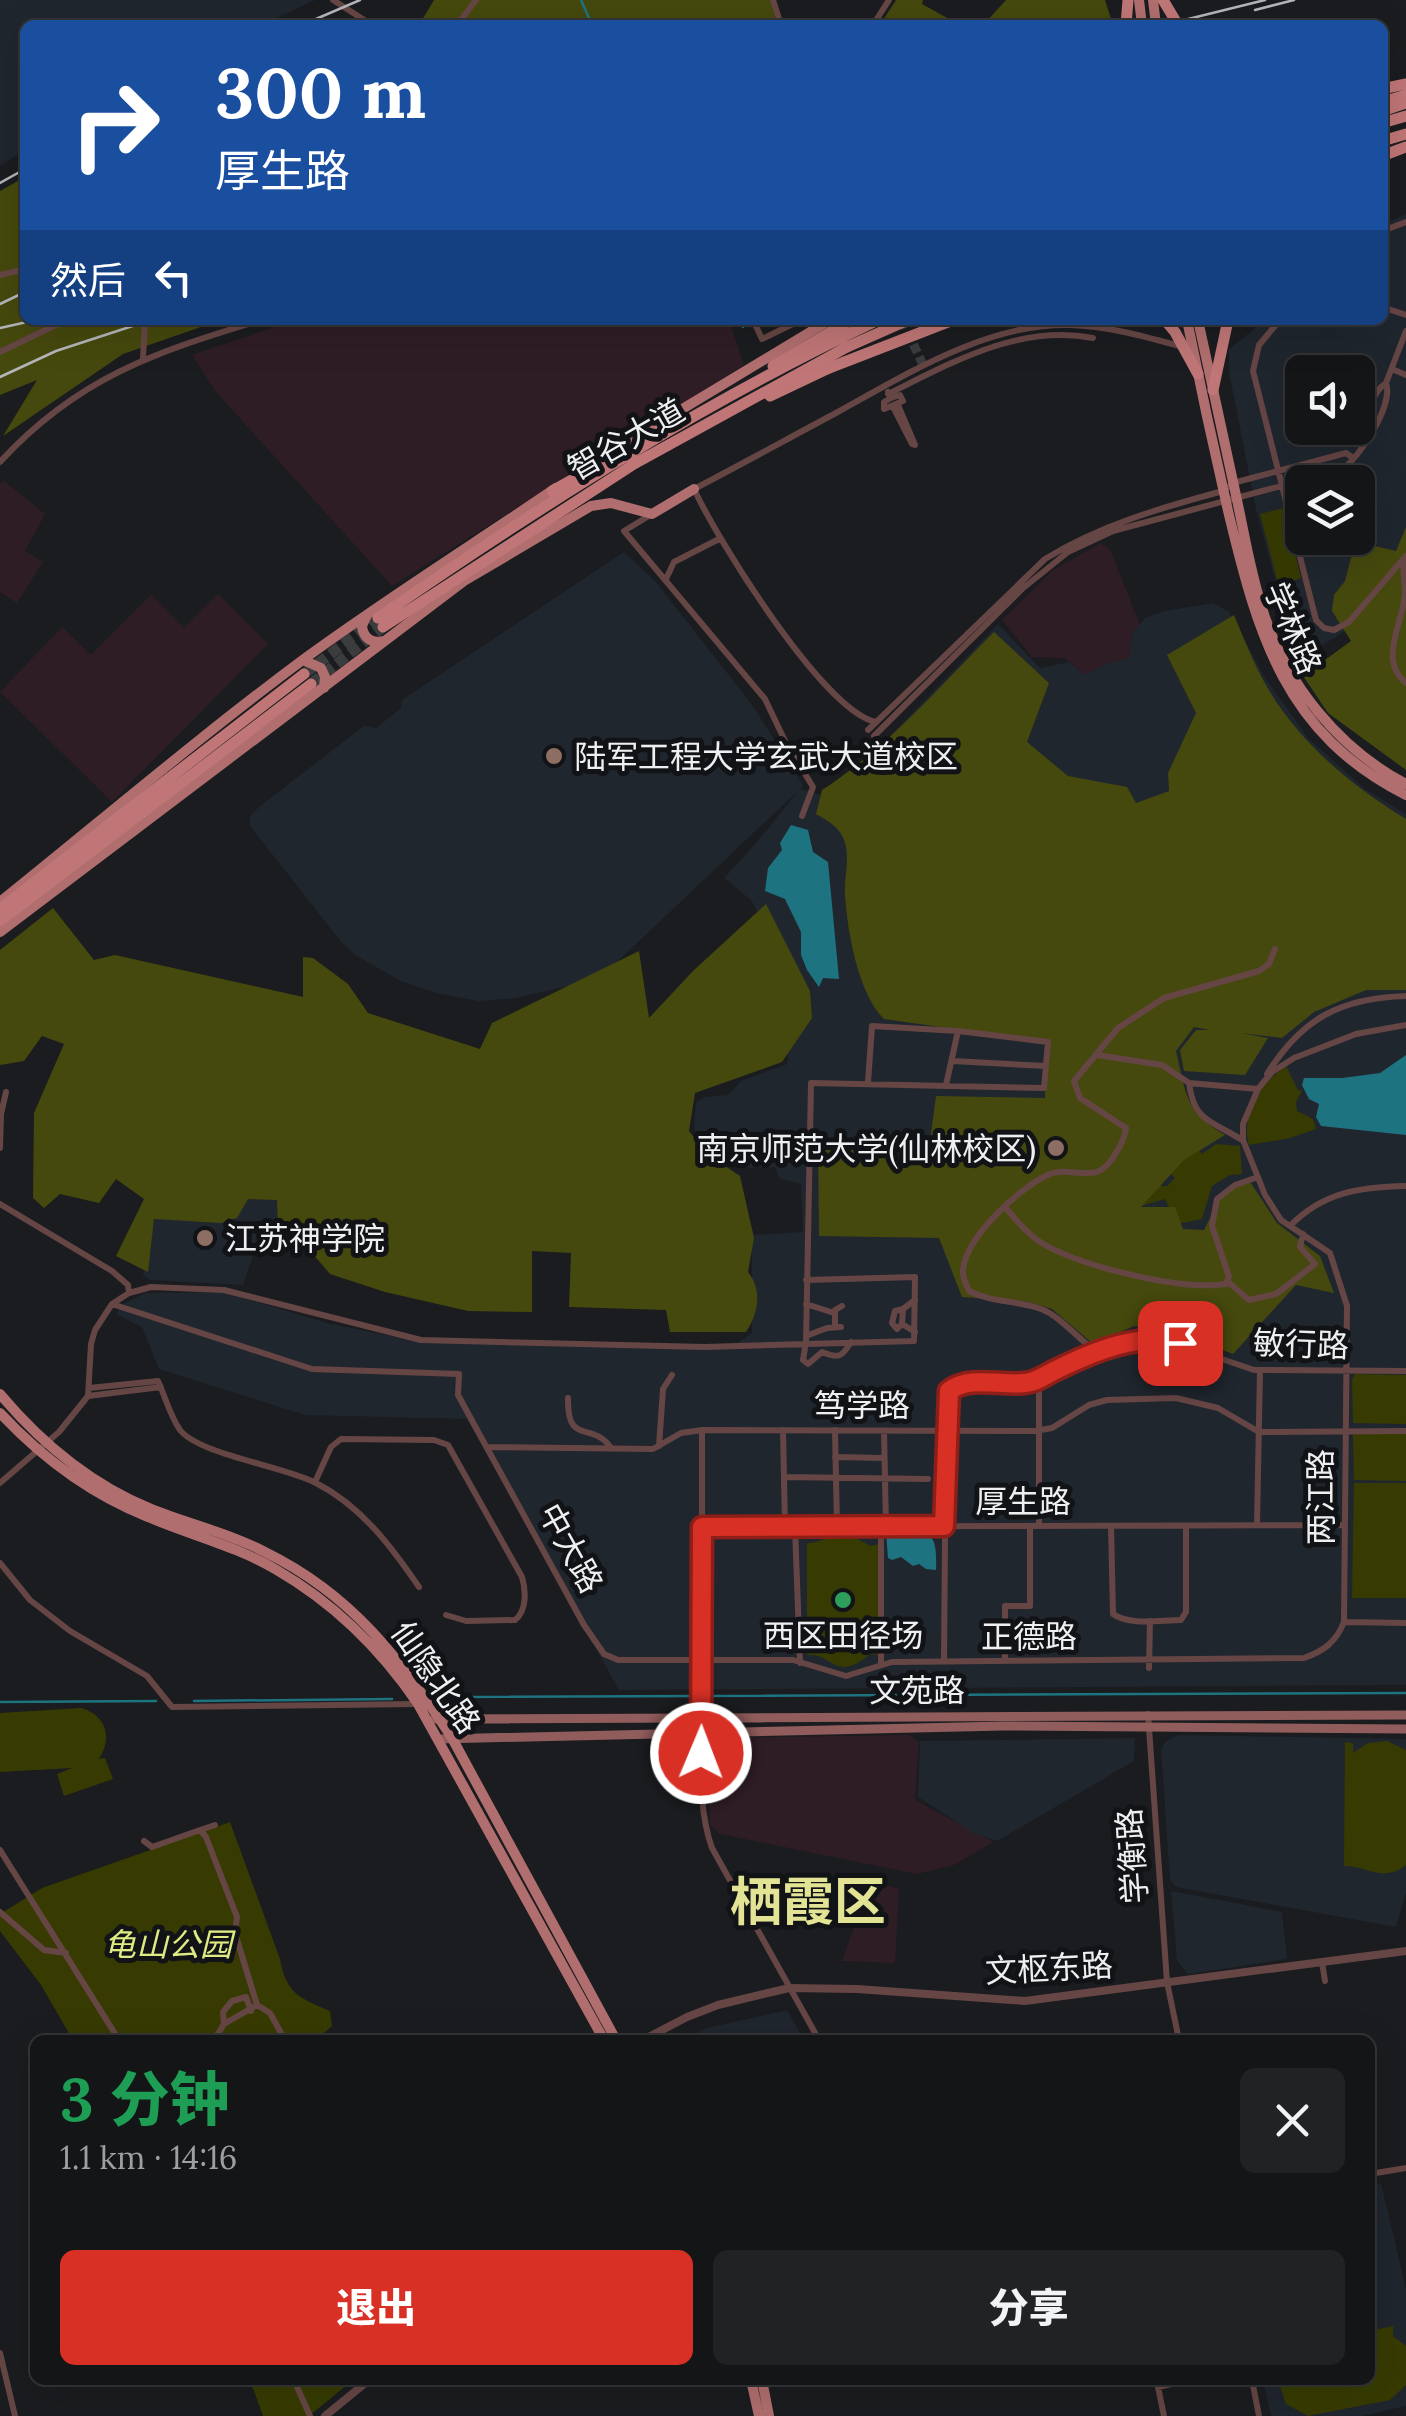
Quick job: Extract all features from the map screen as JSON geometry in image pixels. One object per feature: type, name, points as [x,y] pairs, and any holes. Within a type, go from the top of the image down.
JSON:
[{"type":"highway","name":"智谷大道","points":[[379,624],[694,431],[842,330],[875,325]]},
{"type":"highway","points":[[464,581],[694,431],[829,368],[940,325]]},
{"type":"highway","points":[[1169,325],[1198,374]]},
{"type":"highway","points":[[1212,390],[1227,325]]},
{"type":"highway","points":[[552,491],[659,428],[716,406],[842,330]]},
{"type":"highway","name":"智谷大道","points":[[379,624],[496,536],[716,406]]},
{"type":"highway","points":[[0,920],[307,679]]},
{"type":"highway","points":[[0,905],[117,825]]},
{"type":"main road","name":"学林路","points":[[1187,325],[1254,614],[1278,672],[1342,752],[1406,795]]},
{"type":"main road","name":"学林路","points":[[1199,325],[1233,483],[1228,496],[1263,612],[1287,666],[1322,716],[1350,744],[1374,765],[1406,784]]},
{"type":"main road","points":[[0,932],[324,688],[379,624],[462,548],[610,451],[842,330]]},
{"type":"main road","points":[[0,905],[141,784],[303,660],[464,581],[590,506],[611,502],[652,514],[694,489]]},
{"type":"main road","points":[[303,660],[321,668],[324,688]]},
{"type":"main road","name":"仙隐北路","points":[[0,1394],[42,1448],[126,1498],[250,1544],[308,1578],[362,1619],[385,1644],[434,1719],[439,1739],[601,2035]]},
{"type":"main road","name":"仙隐北路","points":[[0,1413],[77,1480],[122,1506],[254,1558],[356,1628],[418,1704],[452,1738],[613,2035]]},
{"type":"main road","name":"文苑路","points":[[434,1719],[702,1711],[1406,1715]]},
{"type":"main road","name":"文苑路","points":[[439,1739],[1004,1726],[1406,1730]]},
{"type":"main road","points":[[752,2385],[758,2416]]},
{"type":"main road","points":[[763,2385],[770,2416]]},
{"type":"street","points":[[332,0],[364,20]]},
{"type":"street","points":[[460,20],[476,0]]},
{"type":"street","points":[[0,352],[56,325]]},
{"type":"street","points":[[144,358],[145,325]]},
{"type":"street","points":[[0,462],[44,418],[86,389],[144,358],[246,325]]},
{"type":"street","points":[[755,325],[762,339],[791,325]]},
{"type":"street","points":[[1276,325],[1259,345],[1253,371],[1316,620],[1324,628],[1334,630],[1349,622],[1404,558]]},
{"type":"street","points":[[888,393],[902,396],[903,401],[886,410],[882,406],[888,393],[983,340],[1034,327],[1098,328],[1184,347]]},
{"type":"street","points":[[1375,431],[1388,396],[1386,383],[1406,331]]},
{"type":"street","points":[[876,722],[858,714],[819,675],[757,597],[718,539],[694,489],[888,393],[999,344],[1042,335],[1093,338]]},
{"type":"street","points":[[1392,369],[1406,375]]},
{"type":"street","points":[[1375,396],[1386,383]]},
{"type":"street","points":[[896,406],[915,445],[912,444],[896,406]]},
{"type":"street","points":[[1228,496],[1101,535],[1051,563],[871,733],[876,722],[1045,559],[1084,536],[1138,514],[1341,470],[1350,465],[1361,445]]},
{"type":"street","points":[[1233,483],[1346,454],[1352,458]]},
{"type":"street","points":[[652,514],[624,531],[765,699],[813,787],[802,816]]},
{"type":"street","points":[[666,580],[674,562],[718,539]]},
{"type":"street","points":[[1404,558],[1405,596],[1393,642],[1394,666],[1406,683]]},
{"type":"street","points":[[1093,1349],[1054,1315],[1039,1308],[982,1298],[969,1291],[962,1272],[967,1255],[979,1232],[1047,1175],[1060,1171],[1098,1172],[1126,1138],[1126,1128],[1080,1098],[1074,1081],[1118,1028],[1164,998],[1259,971],[1268,964],[1275,949]]},
{"type":"street","points":[[1406,996],[1362,998],[1314,1020],[1286,1046],[1249,1104],[1243,1124],[1243,1140],[1265,1195],[1290,1226],[1307,1208],[1334,1196],[1356,1189],[1406,1186]]},
{"type":"street","points":[[1258,1089],[1272,1072],[1330,1042],[1406,1025]]},
{"type":"street","points":[[851,1342],[837,1358],[822,1352],[808,1364],[803,1360],[811,1083],[1044,1088],[1048,1042],[872,1026],[868,1082]]},
{"type":"street","points":[[946,1085],[958,1031]]},
{"type":"street","points":[[1096,1054],[1162,1065],[1189,1083],[1258,1089]]},
{"type":"street","points":[[953,1061],[1046,1066]]},
{"type":"street","points":[[1189,1083],[1194,1103],[1207,1122],[1243,1140]]},
{"type":"street","points":[[0,1148],[0,1114],[6,1092]]},
{"type":"street","points":[[1006,1208],[1044,1244],[1079,1258],[1164,1281],[1205,1287],[1226,1284],[1229,1277],[1212,1217],[1223,1191],[1258,1177]]},
{"type":"street","points":[[0,1204],[112,1272],[128,1284],[130,1293]]},
{"type":"street","name":"两江路","points":[[1290,1226],[1330,1254],[1347,1306],[1344,1622]]},
{"type":"street","points":[[1227,1281],[1249,1300],[1276,1294],[1315,1264],[1300,1247],[1303,1234]]},
{"type":"street","points":[[0,1483],[42,1448],[88,1392],[91,1344],[101,1318],[112,1304],[130,1293],[152,1288],[224,1290],[421,1340],[651,1347],[914,1340],[916,1277],[806,1280]]},
{"type":"street","points":[[895,1309],[916,1300]]},
{"type":"street","name":"中大路","points":[[112,1304],[312,1370],[459,1374],[458,1395],[584,1625],[604,1654],[618,1660],[702,1659]]},
{"type":"street","points":[[806,1304],[830,1313]]},
{"type":"street","points":[[830,1313],[842,1306]]},
{"type":"street","points":[[895,1309],[902,1324],[914,1332]]},
{"type":"street","points":[[895,1309],[890,1327],[902,1324]]},
{"type":"street","points":[[806,1342],[834,1327],[830,1313]]},
{"type":"street","name":"敏行路","points":[[945,1431],[949,1391],[957,1385],[1026,1383],[1122,1343],[1163,1339],[1236,1366],[1260,1370],[1406,1371]]},
{"type":"street","points":[[1257,1525],[1260,1370]]},
{"type":"street","points":[[659,1446],[663,1389],[672,1375]]},
{"type":"street","points":[[1040,1379],[1040,1526]]},
{"type":"street","points":[[88,1392],[161,1388],[177,1426],[192,1440],[315,1482],[355,1509],[378,1532],[418,1586]]},
{"type":"street","points":[[568,1398],[571,1425],[576,1431],[607,1441],[612,1449]]},
{"type":"street","name":"笃学路","points":[[487,1447],[652,1450],[682,1433],[702,1430],[1041,1430],[1052,1428],[1089,1405],[1108,1400],[1176,1398],[1218,1408],[1259,1432]]},
{"type":"street","points":[[702,1430],[702,1732],[706,1831],[815,2035]]},
{"type":"street","points":[[783,1430],[784,1527]]},
{"type":"street","points":[[834,1430],[837,1526]]},
{"type":"street","points":[[881,1666],[884,1430]]},
{"type":"street","points":[[944,1662],[945,1431]]},
{"type":"street","points":[[1259,1432],[1406,1431]]},
{"type":"street","points":[[315,1482],[331,1447],[341,1439],[434,1440],[448,1446],[524,1585],[523,1610],[518,1619],[466,1622],[446,1615]]},
{"type":"street","points":[[835,1458],[884,1458]]},
{"type":"street","points":[[784,1477],[928,1479]]},
{"type":"street","points":[[1112,1526],[1113,1614],[1122,1620],[1181,1620],[1186,1612],[1186,1525]]},
{"type":"street","name":"厚生路","points":[[702,1527],[1344,1525]]},
{"type":"street","points":[[1005,1661],[1005,1606],[1030,1606],[1030,1526]]},
{"type":"street","points":[[795,1527],[800,1663]]},
{"type":"street","points":[[0,1563],[30,1600],[70,1631],[146,1676],[172,1707],[418,1704]]},
{"type":"street","points":[[1149,1664],[1150,1620]]},
{"type":"street","points":[[1344,1622],[1406,1622]]},
{"type":"street","name":"正德路","points":[[702,1659],[760,1658],[800,1663],[846,1676],[892,1662],[1149,1664],[1304,1658],[1332,1642],[1344,1622]]},
{"type":"street","name":"学衡路","points":[[1148,1714],[1167,1982],[1179,2035]]},
{"type":"street","points":[[144,1841],[152,1847],[215,1825]]},
{"type":"street","points":[[200,1830],[237,1917],[235,1933],[254,2008]]},
{"type":"street","points":[[0,1850],[117,2035]]},
{"type":"street","points":[[0,1912],[44,1950],[66,1953]]},
{"type":"street","name":"文枢东路","points":[[652,2035],[718,2004],[790,1988],[1024,2001],[1406,1950]]},
{"type":"street","points":[[1322,1962],[1325,1981]]},
{"type":"street","points":[[224,2024],[223,2012],[232,2001],[246,1997],[254,2008],[270,2014],[282,2035]]},
{"type":"street","points":[[217,2035],[224,2024],[254,2008]]},
{"type":"street","points":[[1375,2173],[1406,2168]]},
{"type":"street","points":[[0,2353],[15,2416]]},
{"type":"street","points":[[296,2385],[310,2416]]},
{"type":"street","points":[[325,2416],[363,2385]]},
{"type":"street","points":[[1164,2416],[1158,2387],[1167,2385]]},
{"type":"street","points":[[1253,2385],[1259,2416]]},
{"type":"shaded area","points":[[0,0],[315,0],[273,20],[20,20],[20,153],[0,166]]},
{"type":"shaded area","points":[[1406,214],[1406,566],[1352,627],[1303,657],[1291,640],[1256,509],[1229,372],[1229,349],[1260,325],[1388,325],[1388,222]]},
{"type":"shaded area","points":[[280,325],[731,325],[744,365],[392,586],[216,392],[192,355]]},
{"type":"shaded area","points":[[3,480],[45,514],[25,551],[43,562],[17,603],[0,592]]},
{"type":"shaded area","points":[[1101,543],[1110,549],[1140,625],[1133,632],[1129,658],[1085,675],[1065,658],[1032,657],[1002,620],[1053,570]]},
{"type":"shaded area","name":"南京师范大学(仙林校区)","points":[[624,552],[656,582],[753,706],[803,785],[801,789],[821,795],[835,793],[998,624],[1040,668],[1069,662],[1085,675],[1129,658],[1133,632],[1145,618],[1213,603],[1229,612],[1266,679],[1308,738],[1365,789],[1406,814],[1406,1685],[619,1690],[467,1419],[305,1415],[159,1369],[142,1327],[116,1314],[123,1304],[145,1293],[224,1292],[327,1323],[421,1342],[733,1346],[752,1333],[752,1235],[803,1232],[801,1184],[780,1179],[775,1167],[744,1168],[731,1156],[715,1154],[698,1141],[694,1127],[696,1103],[705,1097],[728,1095],[741,1081],[787,1064],[794,978],[751,900],[724,878],[798,791],[599,979],[516,998],[478,1001],[401,981],[355,955],[250,826],[250,816],[260,806],[364,726],[376,728],[401,708],[402,700]]},
{"type":"shaded area","points":[[218,594],[268,644],[112,802],[0,692],[62,627],[91,655],[151,595],[184,628]]},
{"type":"shaded area","name":"江苏神学院","points":[[241,1195],[278,1199],[281,1235],[265,1232],[258,1241],[243,1285],[150,1280],[143,1275],[155,1217],[235,1219]]},
{"type":"shaded area","points":[[909,1735],[919,1742],[915,1800],[993,1842],[954,1865],[917,1874],[720,1834],[710,1825],[707,1743],[711,1738]]},
{"type":"shaded area","points":[[1179,1735],[1406,1739],[1406,1892],[1396,1927],[1176,1887],[1170,1880],[1161,1749],[1166,1741]]},
{"type":"shaded area","points":[[1135,1738],[1134,1761],[997,1841],[973,1833],[918,1797],[920,1741]]},
{"type":"shaded area","points":[[875,1882],[899,1889],[895,1963],[842,1961],[862,1905],[872,1903]]},
{"type":"shaded area","points":[[1171,1891],[1282,1912],[1287,1959],[1188,1974],[1177,1961]]},
{"type":"shaded area","points":[[787,2010],[801,2035],[693,2035],[707,2028]]},
{"type":"shaded area","points":[[1381,2183],[1406,2289],[1406,2406],[1363,2416],[1271,2416],[1264,2385],[1375,2385],[1375,2184]]},
{"type":"green space","points":[[434,0],[770,0],[776,20],[422,20]]},
{"type":"green space","points":[[896,0],[923,0],[922,4],[951,20],[883,20]]},
{"type":"green space","points":[[1006,0],[1105,0],[1111,20],[988,20]]},
{"type":"green space","points":[[20,180],[20,325],[207,325],[123,354],[3,436],[37,380],[0,395],[0,191]]},
{"type":"green space","points":[[1284,508],[1285,555],[1295,555],[1301,578],[1293,581],[1297,596],[1282,599],[1260,514]]},
{"type":"green space","points":[[1406,527],[1406,770],[1328,713],[1303,676],[1351,641],[1332,611],[1334,595],[1345,581],[1351,558],[1375,555],[1375,546],[1396,551]]},
{"type":"green space","points":[[1234,615],[1272,695],[1304,737],[1362,790],[1406,819],[1406,990],[1366,990],[1314,1012],[1282,1038],[1241,1033],[1268,1038],[1245,1075],[1184,1071],[1180,1050],[1196,1030],[1209,1030],[1194,1027],[1176,1051],[1185,1090],[1202,1118],[1225,1135],[1184,1160],[1141,1207],[1175,1207],[1183,1229],[1204,1230],[1221,1196],[1249,1180],[1277,1223],[1320,1256],[1334,1293],[1296,1285],[1233,1354],[1181,1334],[1134,1326],[1093,1344],[1052,1309],[1025,1301],[962,1297],[939,1238],[819,1236],[818,1143],[929,1149],[936,1096],[1045,1098],[1046,1042],[884,1019],[867,994],[851,943],[846,909],[846,847],[839,831],[816,814],[822,790],[891,736],[994,632],[1049,683],[1027,742],[1068,776],[1127,787],[1136,803],[1169,791],[1168,773],[1196,713],[1167,655]]},
{"type":"green space","points":[[766,904],[810,991],[812,1018],[782,1062],[695,1093],[689,1131],[709,1155],[740,1176],[754,1238],[748,1272],[757,1295],[756,1310],[746,1332],[670,1332],[666,1310],[569,1307],[571,1253],[532,1251],[532,1312],[468,1311],[385,1292],[330,1274],[295,1233],[278,1225],[277,1200],[248,1199],[237,1218],[221,1223],[154,1219],[148,1272],[116,1256],[144,1199],[116,1179],[99,1203],[60,1194],[44,1208],[33,1198],[34,1113],[64,1044],[42,1036],[24,1061],[0,1065],[0,950],[53,908],[94,960],[115,955],[303,997],[303,957],[313,958],[348,984],[368,1013],[480,1049],[492,1023],[639,951],[649,1018]]},
{"type":"green space","points":[[1286,1066],[1302,1091],[1296,1102],[1297,1111],[1313,1119],[1316,1129],[1249,1145],[1248,1122],[1255,1100]]},
{"type":"green space","points":[[1216,1144],[1240,1146],[1242,1174],[1230,1175],[1212,1186],[1202,1219],[1177,1224],[1165,1199],[1141,1206],[1159,1186],[1167,1186],[1175,1178],[1168,1171],[1195,1145],[1202,1154]]},
{"type":"green space","points":[[1355,1374],[1406,1375],[1406,1424],[1353,1423]]},
{"type":"green space","points":[[1353,1433],[1406,1434],[1406,1481],[1354,1480]]},
{"type":"green space","points":[[1354,1483],[1406,1483],[1406,1598],[1352,1598]]},
{"type":"green space","name":"西区田径场","points":[[845,1533],[871,1546],[879,1544],[879,1655],[870,1654],[858,1663],[841,1667],[807,1655],[807,1543]]},
{"type":"green space","points":[[82,1708],[97,1716],[105,1728],[106,1743],[99,1759],[105,1758],[113,1779],[64,1796],[57,1774],[72,1768],[0,1772],[0,1713]]},
{"type":"green space","points":[[1387,1741],[1406,1750],[1406,1865],[1390,1873],[1344,1866],[1345,1742],[1353,1743],[1353,1753],[1368,1743]]},
{"type":"green space","name":"龟山公园","points":[[230,1822],[286,1980],[302,1998],[330,2011],[332,2026],[322,2035],[70,2035],[41,1985],[0,1931],[0,1914],[42,1888]]},
{"type":"green space","points":[[1393,2326],[1393,2336],[1406,2346],[1406,2385],[1390,2400],[1308,2416],[1286,2404],[1280,2385],[1375,2385],[1375,2330]]},
{"type":"green space","points":[[252,2385],[347,2385],[309,2416],[263,2416]]},
{"type":"water","points":[[791,825],[808,830],[813,852],[828,862],[839,979],[823,978],[819,987],[801,955],[801,932],[785,899],[765,891],[768,868],[782,850],[780,843]]},
{"type":"water","points":[[1406,1055],[1406,1135],[1321,1126],[1316,1117],[1319,1104],[1309,1099],[1302,1085],[1304,1078],[1380,1073]]},
{"type":"water","points":[[886,1533],[927,1534],[935,1545],[936,1570],[913,1566],[901,1557],[888,1558]]},
{"type":"waterway","points":[[581,0],[590,20]]},
{"type":"waterway","points":[[445,1697],[1406,1693]]},
{"type":"waterway","points":[[194,1701],[392,1699]]},
{"type":"waterway","points":[[0,1702],[156,1701]]},
{"type":"tunnel","points":[[904,325],[924,367]]},
{"type":"tunnel","points":[[304,674],[378,618]]},
{"type":"tunnel","points":[[311,684],[383,627]]},
{"type":"railway","points":[[314,20],[360,0]]},
{"type":"railway","points":[[1184,20],[1265,0]]},
{"type":"railway","points":[[1255,10],[1294,0]]},
{"type":"railway","points":[[0,183],[20,172]]},
{"type":"railway","points":[[0,304],[20,294]]},
{"type":"railway","points":[[0,328],[20,324]]},
{"type":"railway","points":[[0,377],[56,351],[136,325]]},
{"type":"place","name":"陆军工程大学玄武大道校区","points":[[554,756]]},
{"type":"place","name":"南京师范大学(仙林校区)","points":[[1056,1148]]},
{"type":"place","name":"江苏神学院","points":[[205,1238]]},
{"type":"place","name":"西区田径场","points":[[843,1600]]},
{"type":"district","name":"栖霞区","points":[[808,1901]]},
{"type":"route","points":[[701,1753],[702,1527],[944,1526],[949,1391],[957,1385],[976,1383],[1026,1383],[1122,1343],[1163,1339],[1180,1343]]}]
